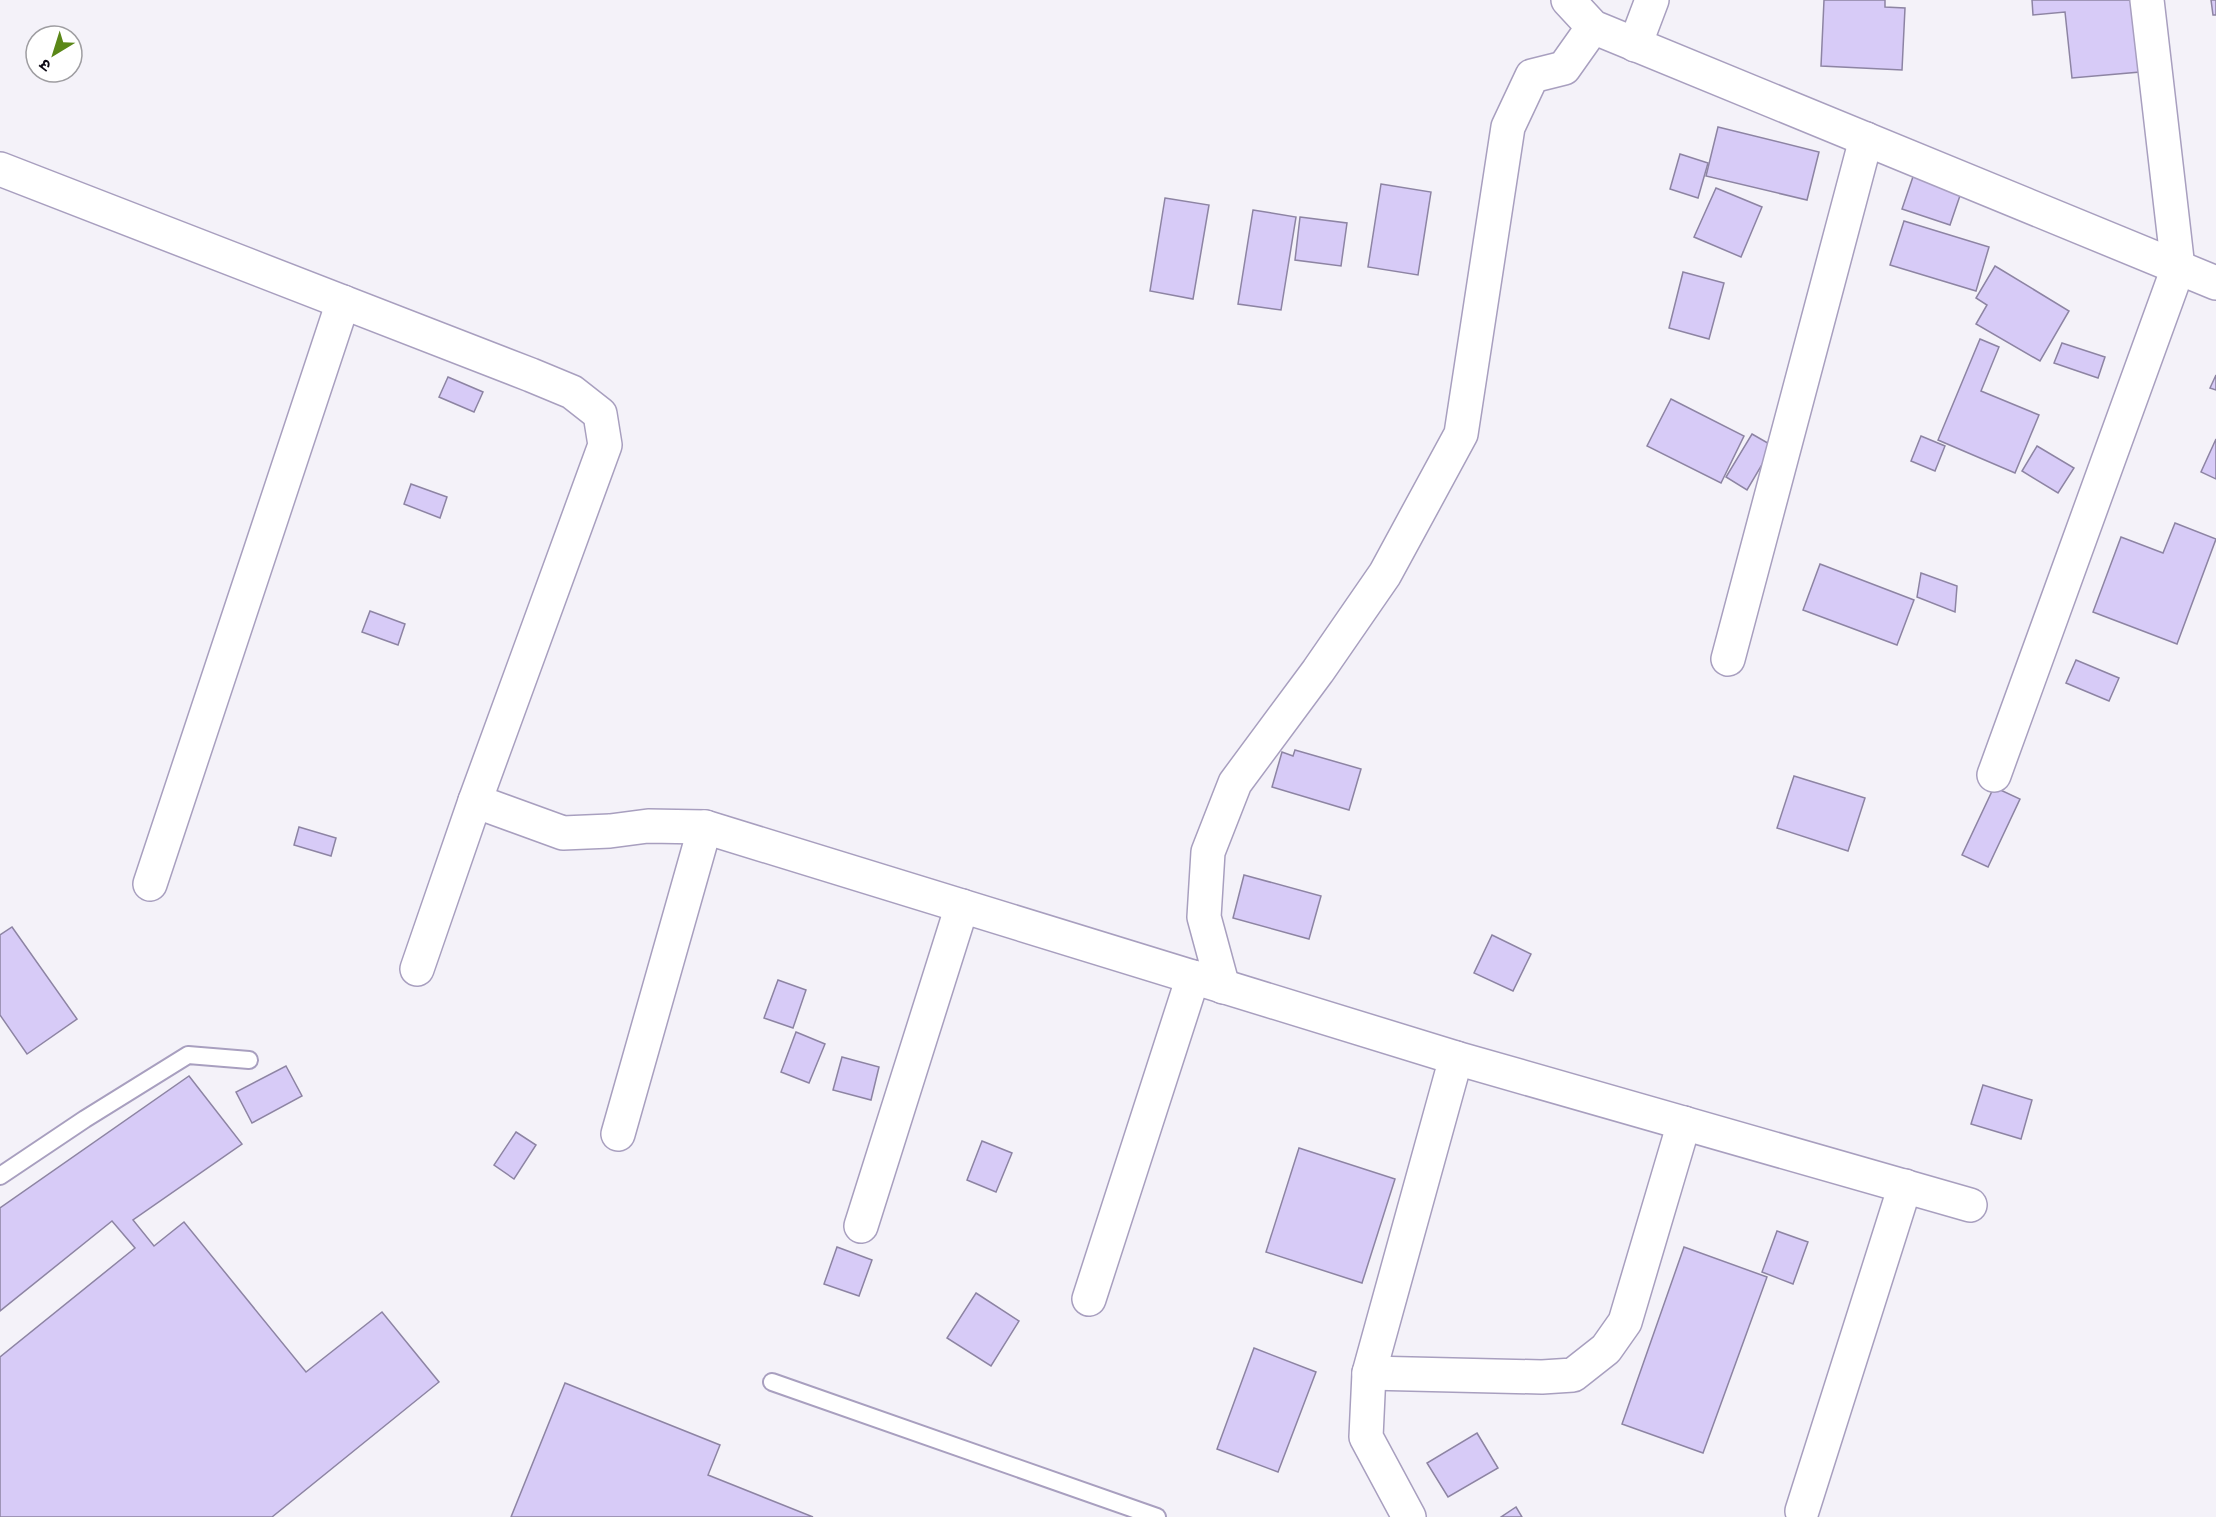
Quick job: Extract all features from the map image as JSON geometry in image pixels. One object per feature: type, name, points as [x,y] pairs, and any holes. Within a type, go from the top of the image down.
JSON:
[{"type":"street","points":[[1568,0],[1593,27],[2216,283]]},
{"type":"street","points":[[1635,45],[1652,0]]},
{"type":"street","points":[[1994,775],[2178,268],[2147,0]]},
{"type":"street","points":[[1089,1299],[1208,982],[1204,917],[1208,852],[1235,783],[1385,574],[1461,434],[1508,127],[1532,76],[1564,68],[1593,27]]},
{"type":"street","points":[[1728,659],[1866,139]]},
{"type":"street","points":[[0,169],[572,392],[600,414],[605,445],[475,801],[417,969]]},
{"type":"street","points":[[150,884],[343,302]]},
{"type":"street","points":[[475,801],[563,832],[610,831],[648,826],[705,827],[1456,1058],[1970,1205]]},
{"type":"street","points":[[618,1134],[705,827]]},
{"type":"street","points":[[861,1226],[962,906]]},
{"type":"street","points":[[1409,1517],[1366,1437],[1369,1373],[1456,1058]]},
{"type":"street","points":[[1369,1373],[1542,1377],[1573,1375],[1590,1362],[1606,1349],[1625,1322],[1684,1123]]},
{"type":"street","points":[[1802,1511],[1905,1186]]},
{"type":"lane","points":[[0,1176],[85,1119],[188,1055],[249,1060]]},
{"type":"lane","points":[[772,1382],[1156,1517]]},
{"type":"building","points":[[1824,0],[1885,0],[1885,7],[1905,8],[1902,70],[1821,66]]},
{"type":"building","points":[[2032,0],[2132,0],[2140,72],[2072,78],[2065,12],[2033,15]]},
{"type":"building","points":[[2211,0],[2216,0],[2216,15],[2213,15]]},
{"type":"building","points":[[1718,127],[1819,152],[1807,200],[1706,176]]},
{"type":"building","points":[[1680,154],[1708,163],[1698,198],[1670,189]]},
{"type":"building","points":[[1917,165],[1965,181],[1950,225],[1902,209]]},
{"type":"building","points":[[1381,184],[1431,192],[1418,275],[1368,267]]},
{"type":"building","points":[[1716,188],[1762,207],[1741,257],[1694,237]]},
{"type":"building","points":[[1165,198],[1209,205],[1193,299],[1150,291]]},
{"type":"building","points":[[1253,210],[1296,217],[1281,310],[1238,304]]},
{"type":"building","points":[[1300,217],[1347,223],[1341,266],[1295,260]]},
{"type":"building","points":[[1904,221],[1989,247],[1976,291],[1890,265]]},
{"type":"building","points":[[1995,266],[2069,311],[2040,361],[1976,324],[1987,305],[1976,298]]},
{"type":"building","points":[[1683,272],[1724,283],[1709,339],[1669,328]]},
{"type":"building","points":[[1980,339],[1999,347],[1981,391],[2039,415],[2015,473],[1938,440]]},
{"type":"building","points":[[2062,343],[2105,357],[2098,378],[2054,363]]},
{"type":"building","points":[[2216,375],[2216,390],[2210,388]]},
{"type":"building","points":[[448,377],[483,392],[474,412],[439,397]]},
{"type":"building","points":[[1671,399],[1744,436],[1721,483],[1647,446]]},
{"type":"building","points":[[1752,434],[1773,446],[1747,490],[1726,477]]},
{"type":"building","points":[[1921,436],[1945,446],[1935,471],[1911,461]]},
{"type":"building","points":[[2216,439],[2216,479],[2201,472]]},
{"type":"building","points":[[2037,446],[2074,468],[2058,493],[2022,471]]},
{"type":"building","points":[[411,484],[447,497],[440,518],[404,504]]},
{"type":"building","points":[[2175,523],[2216,539],[2177,644],[2093,612],[2121,537],[2163,553]]},
{"type":"building","points":[[1820,564],[1914,600],[1897,645],[1803,610]]},
{"type":"building","points":[[1921,573],[1957,586],[1955,612],[1917,597]]},
{"type":"building","points":[[370,611],[405,624],[398,645],[362,632]]},
{"type":"building","points":[[2076,660],[2119,678],[2109,701],[2066,683]]},
{"type":"building","points":[[1295,750],[1361,769],[1349,810],[1272,787],[1282,752],[1293,756]]},
{"type":"building","points":[[1794,776],[1865,798],[1848,851],[1777,828]]},
{"type":"building","points":[[1994,787],[2020,799],[1988,867],[1962,855]]},
{"type":"building","points":[[299,827],[336,838],[331,856],[294,845]]},
{"type":"building","points":[[1244,875],[1321,896],[1309,939],[1233,918]]},
{"type":"building","points":[[12,927],[77,1019],[27,1054],[0,1015],[0,935]]},
{"type":"building","points":[[1492,935],[1531,954],[1513,991],[1474,973]]},
{"type":"building","points":[[778,980],[806,990],[793,1028],[764,1018]]},
{"type":"building","points":[[796,1032],[825,1044],[809,1083],[781,1072]]},
{"type":"building","points":[[842,1057],[879,1067],[871,1100],[833,1090]]},
{"type":"building","points":[[286,1066],[302,1096],[252,1123],[236,1092]]},
{"type":"building","points":[[189,1076],[242,1144],[133,1220],[154,1246],[184,1222],[306,1372],[382,1312],[439,1382],[272,1517],[0,1517],[0,1357],[135,1248],[112,1221],[0,1311],[0,1208]]},
{"type":"building","points":[[1983,1085],[2032,1100],[2021,1139],[1971,1124]]},
{"type":"building","points":[[516,1132],[536,1145],[514,1179],[494,1165]]},
{"type":"building","points":[[982,1141],[1012,1153],[996,1192],[967,1180]]},
{"type":"building","points":[[1299,1148],[1395,1179],[1362,1283],[1266,1252]]},
{"type":"building","points":[[1777,1231],[1808,1242],[1793,1284],[1762,1272]]},
{"type":"building","points":[[837,1247],[872,1260],[859,1296],[824,1284]]},
{"type":"building","points":[[1684,1247],[1767,1277],[1703,1453],[1622,1424]]},
{"type":"building","points":[[976,1293],[1019,1321],[991,1366],[947,1338]]},
{"type":"building","points":[[1254,1348],[1316,1372],[1278,1472],[1217,1449]]},
{"type":"building","points":[[565,1383],[720,1445],[708,1475],[813,1517],[511,1517]]},
{"type":"building","points":[[1477,1433],[1498,1468],[1448,1497],[1427,1463]]},
{"type":"building","points":[[1516,1507],[1522,1517],[1501,1517]]}]
